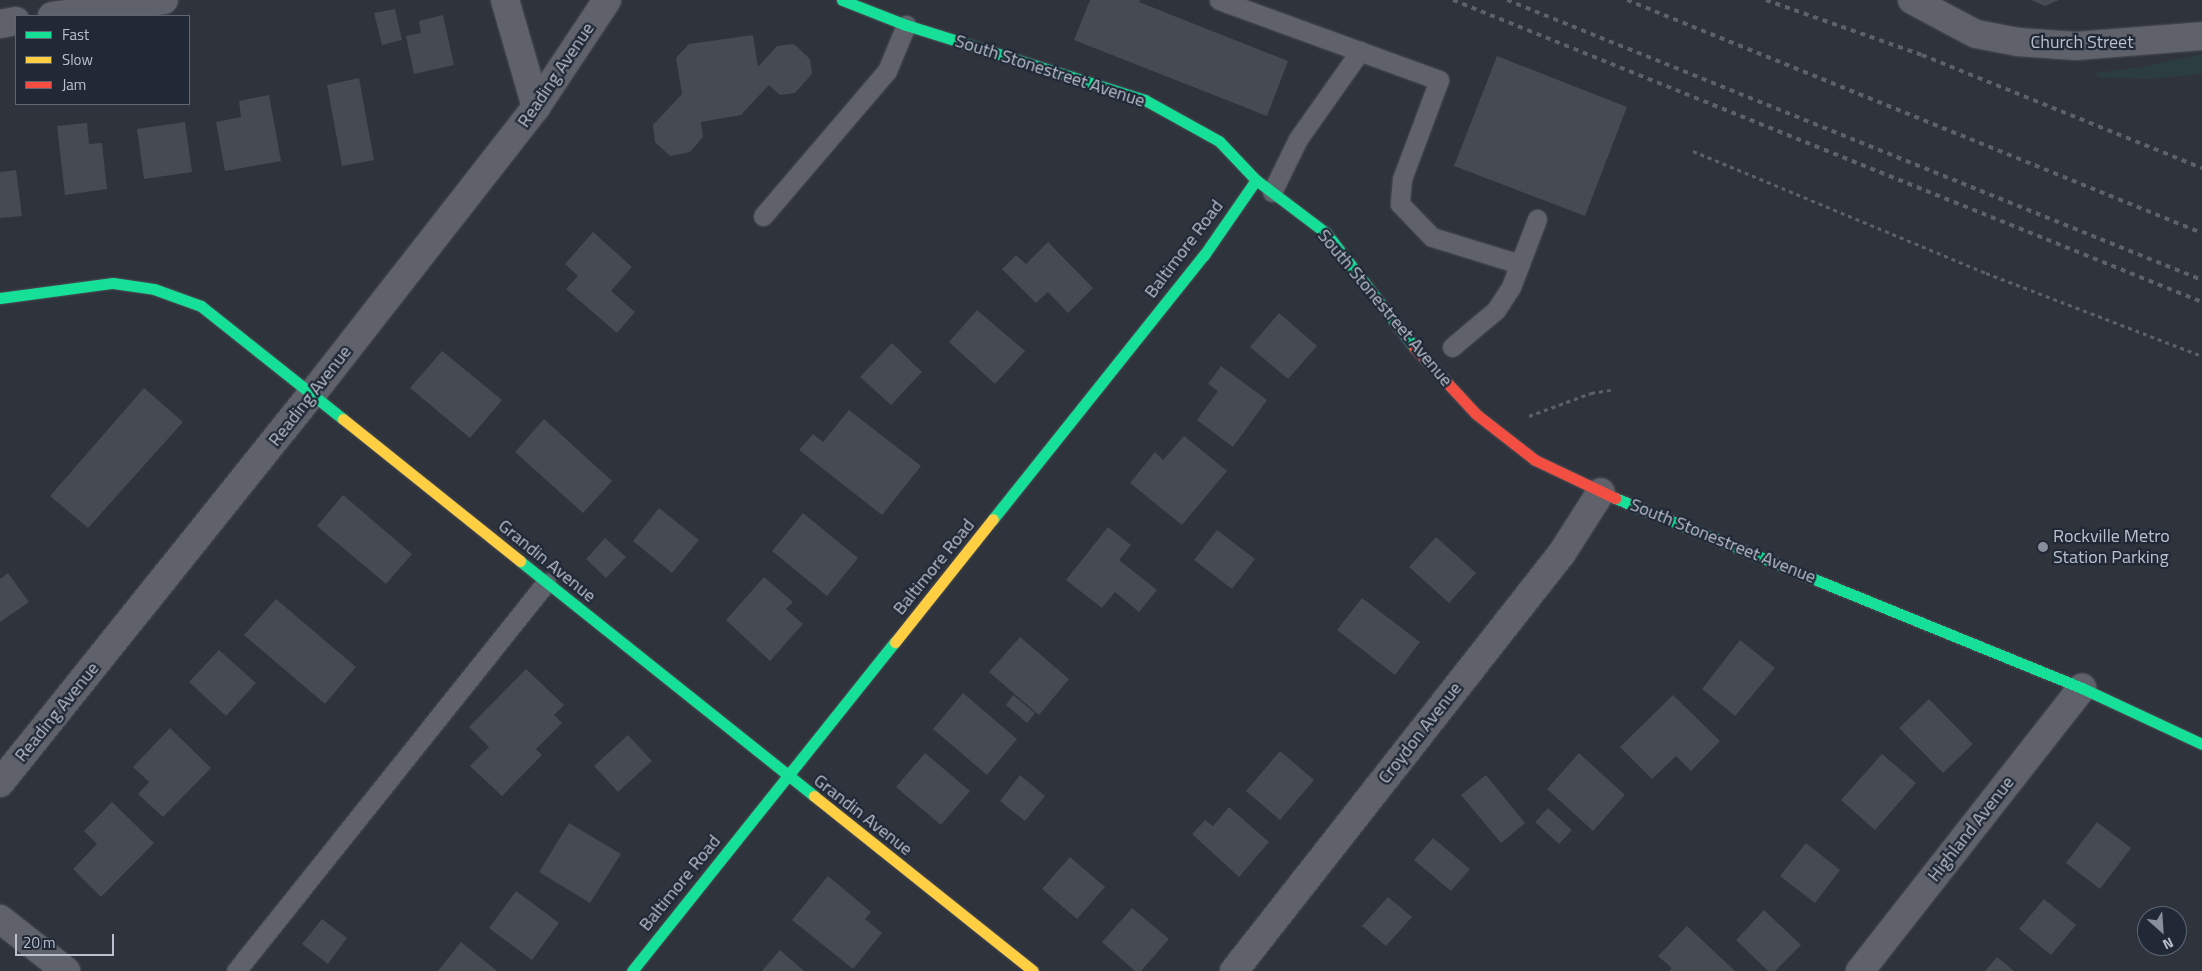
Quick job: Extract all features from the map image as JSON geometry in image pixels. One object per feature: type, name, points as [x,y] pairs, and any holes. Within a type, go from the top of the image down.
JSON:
[{"type":"street","points":[[59,15],[164,0]]},
{"type":"street","points":[[505,0],[536,107]]},
{"type":"street","name":"Reading Avenue","points":[[0,783],[312,394],[536,107],[606,0]]},
{"type":"street","name":"South Stonestreet Avenue","points":[[842,0],[906,25],[1145,100],[1219,141],[1256,180],[1326,233],[1426,364],[1476,414],[1535,460],[1601,492],[2082,688],[2202,744]]},
{"type":"street","name":"Church Street","points":[[1912,0],[1976,34],[2018,42],[2076,46],[2202,36]]},
{"type":"street","points":[[0,24],[15,22]]},
{"type":"street","name":"Baltimore Road","points":[[632,971],[1204,255],[1256,180]]},
{"type":"street","name":"Grandin Avenue","points":[[0,298],[113,283],[154,289],[201,306],[788,778],[1033,971]]},
{"type":"street","name":"Croydon Avenue","points":[[1234,971],[1562,553],[1601,492]]},
{"type":"street","name":"Highland Avenue","points":[[1860,971],[2082,688]]},
{"type":"street","points":[[0,919],[66,971]]},
{"type":"lane","points":[[1219,0],[1439,80],[1402,179],[1400,204],[1432,238],[1520,264]]},
{"type":"lane","points":[[763,216],[888,71],[906,25]]},
{"type":"lane","points":[[1272,192],[1298,139],[1360,51]]},
{"type":"lane","points":[[1452,347],[1496,310],[1511,287],[1536,219]]},
{"type":"lane","points":[[236,971],[546,582]]},
{"type":"path","points":[[1693,151],[1986,273],[2202,356]]},
{"type":"path","points":[[1528,416],[1591,392],[1611,390]]},
{"type":"shaded area","points":[[2202,54],[2202,74],[2149,79],[2099,77],[2095,73],[2142,67]]},
{"type":"building","points":[[1090,0],[1140,0],[1139,2],[1288,61],[1267,116],[1074,40]]},
{"type":"building","points":[[2031,0],[2059,0],[2045,6]]},
{"type":"building","points":[[395,9],[402,40],[382,45],[374,13]]},
{"type":"building","points":[[443,15],[454,65],[414,74],[406,36],[421,33],[419,21]]},
{"type":"building","points":[[753,35],[758,67],[777,46],[794,44],[810,59],[812,74],[795,93],[780,95],[769,85],[741,115],[701,122],[703,137],[690,152],[670,156],[655,142],[653,125],[682,94],[676,58],[689,44]]},
{"type":"building","points":[[1497,56],[1627,107],[1585,216],[1454,166]]},
{"type":"building","points":[[359,78],[374,160],[342,166],[327,85]]},
{"type":"building","points":[[269,95],[281,161],[225,171],[216,122],[241,117],[239,101]]},
{"type":"building","points":[[185,122],[192,172],[144,179],[137,129]]},
{"type":"building","points":[[87,123],[89,144],[102,143],[107,189],[65,195],[57,126]]},
{"type":"building","points":[[16,170],[22,216],[0,218],[0,172]]},
{"type":"building","points":[[593,232],[632,267],[611,291],[635,312],[617,333],[566,289],[578,276],[565,264]]},
{"type":"building","points":[[1048,242],[1093,288],[1068,313],[1048,292],[1036,303],[1002,269],[1016,255],[1026,264]]},
{"type":"building","points":[[977,310],[1025,351],[995,384],[949,342]]},
{"type":"building","points":[[1279,313],[1317,346],[1288,379],[1250,347]]},
{"type":"building","points":[[892,343],[922,372],[891,405],[860,377]]},
{"type":"building","points":[[442,351],[502,400],[470,438],[410,388]]},
{"type":"building","points":[[1221,366],[1267,400],[1233,447],[1197,420],[1218,391],[1208,384]]},
{"type":"building","points":[[144,388],[183,422],[88,528],[50,496]]},
{"type":"building","points":[[849,410],[921,466],[882,515],[799,450],[813,434],[823,442]]},
{"type":"building","points":[[544,419],[612,481],[583,513],[515,452]]},
{"type":"building","points":[[1184,436],[1227,471],[1182,525],[1130,483],[1155,452],[1163,460]]},
{"type":"building","points":[[343,495],[412,554],[386,584],[317,526]]},
{"type":"building","points":[[659,508],[699,540],[672,573],[633,541]]},
{"type":"building","points":[[803,513],[858,558],[827,596],[772,551]]},
{"type":"building","points":[[1108,527],[1131,545],[1119,560],[1157,590],[1139,612],[1115,592],[1102,608],[1066,580]]},
{"type":"building","points":[[1217,530],[1255,559],[1232,589],[1194,560]]},
{"type":"building","points":[[1436,537],[1476,573],[1449,603],[1409,567]]},
{"type":"building","points":[[605,538],[626,557],[606,578],[586,559]]},
{"type":"building","points":[[8,573],[29,602],[0,622],[0,579]]},
{"type":"building","points":[[764,577],[793,602],[786,609],[803,624],[770,661],[726,620]]},
{"type":"building","points":[[1362,598],[1420,642],[1395,675],[1337,630]]},
{"type":"building","points":[[276,599],[356,667],[325,704],[244,635]]},
{"type":"building","points":[[1020,637],[1069,679],[1039,715],[989,672]]},
{"type":"building","points":[[1740,640],[1775,668],[1735,716],[1702,689]]},
{"type":"building","points":[[219,650],[256,683],[226,716],[189,682]]},
{"type":"building","points":[[526,669],[564,705],[554,715],[562,723],[536,749],[542,755],[502,796],[470,766],[489,747],[469,727]]},
{"type":"building","points":[[963,693],[1017,739],[987,775],[933,729]]},
{"type":"building","points":[[1013,695],[1035,713],[1027,723],[1006,705]]},
{"type":"building","points":[[1673,695],[1720,741],[1691,771],[1676,756],[1652,779],[1620,747]]},
{"type":"building","points":[[1929,699],[1973,744],[1943,773],[1899,728]]},
{"type":"building","points":[[170,728],[211,768],[163,817],[138,794],[149,782],[133,767]]},
{"type":"building","points":[[628,735],[652,761],[618,792],[594,766]]},
{"type":"building","points":[[1280,751],[1314,780],[1280,820],[1246,791]]},
{"type":"building","points":[[925,753],[970,791],[941,825],[896,787]]},
{"type":"building","points":[[1579,753],[1625,795],[1593,831],[1547,789]]},
{"type":"building","points":[[1882,754],[1916,783],[1875,830],[1841,800]]},
{"type":"building","points":[[1020,775],[1045,796],[1025,821],[1000,801]]},
{"type":"building","points":[[1486,775],[1525,823],[1501,843],[1461,795]]},
{"type":"building","points":[[112,802],[154,843],[101,897],[73,869],[97,844],[84,831]]},
{"type":"building","points":[[1229,807],[1269,842],[1239,877],[1192,834],[1205,820],[1213,826]]},
{"type":"building","points":[[1548,808],[1572,830],[1559,844],[1535,822]]},
{"type":"building","points":[[2097,822],[2131,848],[2100,889],[2066,863]]},
{"type":"building","points":[[569,823],[621,854],[590,903],[539,872]]},
{"type":"building","points":[[1433,838],[1470,869],[1451,891],[1414,860]]},
{"type":"building","points":[[1806,843],[1840,870],[1815,903],[1780,876]]},
{"type":"building","points":[[1070,857],[1105,887],[1077,919],[1042,889]]},
{"type":"building","points":[[828,876],[871,912],[865,919],[882,933],[853,969],[792,920]]},
{"type":"building","points":[[516,891],[559,923],[532,960],[489,928]]},
{"type":"building","points":[[1388,897],[1412,917],[1386,946],[1362,926]]},
{"type":"building","points":[[2044,899],[2076,925],[2051,955],[2019,929]]},
{"type":"building","points":[[1132,908],[1169,939],[1141,971],[1135,971],[1102,942]]},
{"type":"building","points":[[1764,910],[1801,945],[1775,971],[1768,971],[1736,940]]},
{"type":"building","points":[[322,919],[347,938],[328,964],[302,944]]},
{"type":"building","points":[[1687,926],[1735,971],[1669,971],[1672,968],[1658,956]]},
{"type":"building","points":[[461,942],[497,971],[438,971]]},
{"type":"building","points":[[780,950],[804,971],[762,971]]},
{"type":"building","points":[[1997,957],[2014,971],[1985,971]]},
{"type":"railway","points":[[1453,0],[2202,302]]},
{"type":"railway","points":[[1507,0],[2202,280]]},
{"type":"railway","points":[[1627,0],[2202,233]]},
{"type":"railway","points":[[1766,0],[1922,55],[2202,168]]},
{"type":"traffic: fast","points":[[842,0],[906,25],[1145,100],[1219,141],[1256,180],[1326,233],[1414,347]]},
{"type":"traffic: fast","points":[[993,519],[1204,255],[1256,180]]},
{"type":"traffic: fast","points":[[0,298],[113,283],[154,289],[201,306],[343,419]]},
{"type":"traffic: fast","points":[[1615,498],[2082,688],[2202,744]]},
{"type":"traffic: fast","points":[[520,561],[814,796]]},
{"type":"traffic: fast","points":[[632,971],[895,642]]},
{"type":"traffic: slow","points":[[343,419],[520,561]]},
{"type":"traffic: slow","points":[[895,642],[993,519]]},
{"type":"traffic: slow","points":[[814,796],[1033,971]]},
{"type":"traffic: jam","points":[[1414,347],[1476,414],[1535,460],[1615,498]]},
{"type":"place","name":"Rockville Metro Station Parking","points":[[2043,547]]}]
